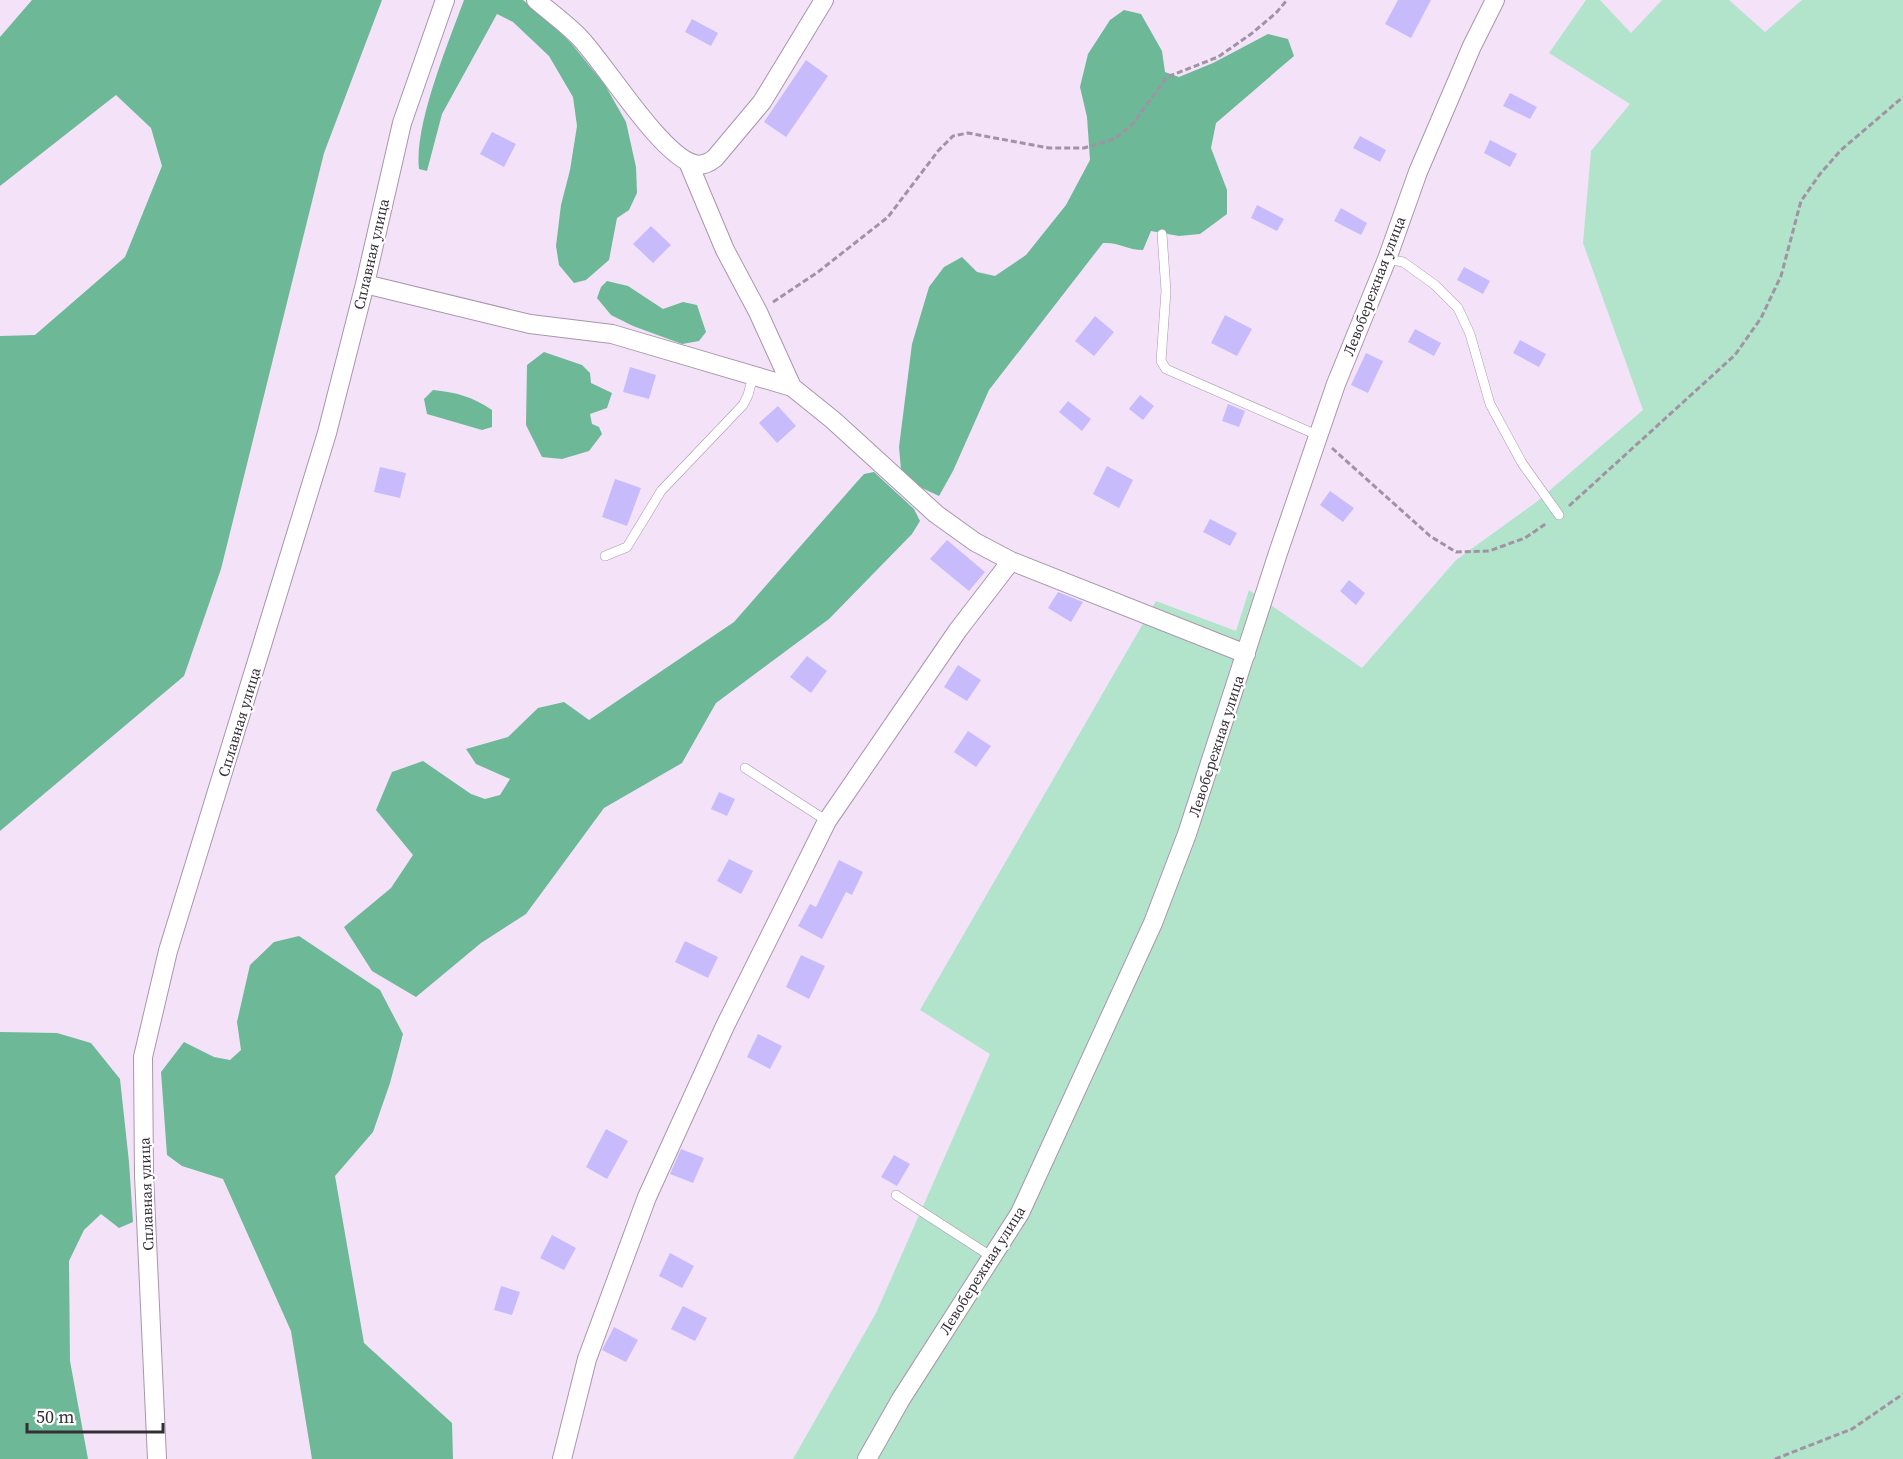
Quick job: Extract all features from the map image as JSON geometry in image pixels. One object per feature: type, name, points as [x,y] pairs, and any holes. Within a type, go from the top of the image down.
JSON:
[{"type":"street","name":"Сплавная улица","points":[[157,1459],[144,1175],[143,1057],[168,951],[327,433],[365,284],[402,123],[445,0]]},
{"type":"street","points":[[536,0],[581,39],[660,140],[688,162],[702,165],[715,158],[762,102],[824,0]]},
{"type":"street","name":"Левобережная улица","points":[[867,1459],[901,1399],[1020,1213],[1153,924],[1187,834],[1317,435],[1387,258],[1418,172],[1472,46],[1496,0]]},
{"type":"street","points":[[688,162],[725,250],[758,312],[792,387]]},
{"type":"street","points":[[365,284],[530,324],[612,334],[792,387],[854,439],[936,514],[975,542],[1011,561],[1245,654]]},
{"type":"street","points":[[562,1459],[587,1359],[647,1197],[725,1026],[827,821],[958,630],[1011,561]]},
{"type":"lane","points":[[1162,234],[1166,291],[1161,361],[1166,369],[1317,435]]},
{"type":"lane","points":[[1387,258],[1403,262],[1435,285],[1458,308],[1470,334],[1490,404],[1522,463],[1559,515]]},
{"type":"lane","points":[[605,556],[627,547],[661,491],[743,405],[753,376]]},
{"type":"lane","points":[[745,768],[827,821]]},
{"type":"lane","points":[[896,1195],[993,1257]]},
{"type":"path","points":[[758,312],[818,272],[888,217],[953,136],[968,133],[1049,148],[1084,148],[1114,139],[1131,126],[1167,77],[1218,57],[1251,34],[1276,13],[1287,0]]},
{"type":"path","points":[[1317,435],[1430,536],[1456,552],[1489,551],[1525,538],[1559,515],[1735,355],[1761,318],[1781,276],[1801,201],[1841,150],[1903,97]]},
{"type":"path","points":[[1775,1459],[1852,1429],[1903,1394]]},
{"type":"green space","points":[[32,0],[382,0],[324,153],[221,569],[184,676],[0,831],[0,336],[35,335],[125,257],[162,166],[151,128],[116,95],[0,186],[0,37]]},
{"type":"green space","points":[[464,0],[523,0],[571,43],[605,85],[626,122],[636,167],[637,193],[629,210],[617,218],[609,260],[586,280],[574,283],[559,265],[556,246],[561,205],[570,170],[577,126],[573,97],[549,56],[513,22],[497,14],[442,114],[427,171],[419,169],[419,151],[427,108],[441,61]]},
{"type":"green space","points":[[1586,0],[1600,0],[1631,33],[1662,0],[1729,0],[1765,32],[1802,0],[1903,0],[1903,1459],[793,1459],[876,1313],[990,1054],[920,1010],[1156,601],[1236,631],[1249,590],[1362,668],[1456,560],[1535,503],[1643,410],[1583,243],[1591,151],[1630,104],[1549,53]]},
{"type":"green space","points":[[1124,10],[1141,14],[1162,51],[1165,72],[1179,77],[1213,63],[1268,34],[1288,39],[1294,56],[1216,123],[1211,148],[1227,190],[1227,214],[1200,234],[1179,236],[1151,231],[1143,250],[1103,243],[989,390],[953,471],[939,496],[922,488],[901,470],[899,447],[912,344],[929,287],[944,267],[962,257],[977,272],[995,276],[1026,255],[1066,205],[1090,160],[1087,117],[1080,87],[1088,54],[1110,20]]},
{"type":"green space","points":[[607,281],[628,286],[663,309],[683,302],[697,305],[706,332],[699,341],[682,344],[633,326],[611,315],[597,298],[601,287]]},
{"type":"green space","points":[[544,352],[582,365],[590,373],[591,383],[612,393],[607,408],[590,414],[592,424],[599,427],[602,434],[589,451],[562,459],[542,457],[526,425],[527,365]]},
{"type":"green space","points":[[433,390],[464,396],[485,405],[492,410],[492,427],[482,430],[427,414],[424,399]]},
{"type":"green space","points":[[874,472],[914,509],[920,521],[912,534],[829,619],[716,703],[682,763],[604,808],[526,914],[481,943],[416,997],[372,971],[344,927],[391,888],[413,855],[376,810],[392,772],[423,761],[471,794],[485,799],[500,795],[510,779],[476,764],[466,749],[508,737],[538,708],[564,702],[589,720],[734,622],[864,474]]},
{"type":"green space","points":[[299,936],[380,990],[403,1034],[390,1083],[373,1132],[335,1176],[364,1343],[452,1423],[453,1459],[312,1459],[291,1331],[223,1179],[182,1166],[167,1155],[161,1072],[184,1042],[214,1057],[230,1060],[241,1050],[237,1022],[250,965],[274,942]]},
{"type":"green space","points":[[0,1032],[57,1033],[91,1043],[120,1079],[133,1222],[119,1228],[101,1214],[84,1230],[69,1261],[70,1361],[88,1459],[0,1459]]},
{"type":"building","points":[[1398,0],[1431,0],[1411,38],[1385,24]]},
{"type":"building","points":[[692,19],[718,33],[711,46],[685,32]]},
{"type":"building","points":[[806,60],[828,76],[786,137],[764,122]]},
{"type":"building","points":[[1510,93],[1537,107],[1530,119],[1503,106]]},
{"type":"building","points":[[492,132],[516,144],[504,167],[480,154]]},
{"type":"building","points":[[1360,136],[1386,150],[1380,162],[1353,148]]},
{"type":"building","points":[[1490,140],[1517,154],[1510,167],[1484,153]]},
{"type":"building","points":[[1257,205],[1284,219],[1277,231],[1251,218]]},
{"type":"building","points":[[1341,208],[1367,223],[1361,235],[1334,221]]},
{"type":"building","points":[[651,226],[671,245],[653,263],[633,244]]},
{"type":"building","points":[[1464,267],[1490,281],[1483,294],[1457,280]]},
{"type":"building","points":[[1225,315],[1252,329],[1237,356],[1211,343]]},
{"type":"building","points":[[1095,316],[1114,332],[1094,356],[1075,341]]},
{"type":"building","points":[[1415,329],[1441,343],[1434,356],[1408,342]]},
{"type":"building","points":[[1520,340],[1546,354],[1539,367],[1513,353]]},
{"type":"building","points":[[1366,353],[1383,361],[1368,393],[1351,385]]},
{"type":"building","points":[[630,367],[656,375],[649,399],[623,392]]},
{"type":"building","points":[[1140,395],[1154,406],[1143,420],[1129,409]]},
{"type":"building","points":[[1068,401],[1091,419],[1082,431],[1059,412]]},
{"type":"building","points":[[1228,404],[1245,411],[1239,427],[1222,421]]},
{"type":"building","points":[[778,406],[796,426],[777,443],[759,423]]},
{"type":"building","points":[[1107,466],[1133,480],[1119,508],[1093,494]]},
{"type":"building","points":[[380,467],[406,473],[400,498],[374,492]]},
{"type":"building","points":[[615,479],[641,488],[627,526],[602,517]]},
{"type":"building","points":[[1330,491],[1354,508],[1343,522],[1320,505]]},
{"type":"building","points":[[1210,519],[1237,533],[1230,546],[1203,532]]},
{"type":"building","points":[[947,540],[985,572],[969,591],[930,559]]},
{"type":"building","points":[[1349,580],[1365,593],[1356,605],[1340,591]]},
{"type":"building","points":[[1058,592],[1083,602],[1071,622],[1048,608]]},
{"type":"building","points":[[807,656],[827,671],[811,693],[790,677]]},
{"type":"building","points":[[958,665],[981,680],[967,701],[944,687]]},
{"type":"building","points":[[968,731],[991,746],[976,767],[954,752]]},
{"type":"building","points":[[719,792],[735,799],[727,816],[711,809]]},
{"type":"building","points":[[729,859],[753,871],[741,894],[717,881]]},
{"type":"building","points":[[839,860],[863,872],[852,895],[846,892],[822,939],[798,926],[810,904],[816,907]]},
{"type":"building","points":[[685,941],[718,957],[708,978],[675,962]]},
{"type":"building","points":[[801,955],[825,966],[809,999],[786,987]]},
{"type":"building","points":[[758,1034],[782,1046],[770,1069],[747,1057]]},
{"type":"building","points":[[606,1129],[628,1141],[607,1179],[586,1167]]},
{"type":"building","points":[[681,1149],[704,1158],[693,1183],[670,1174]]},
{"type":"building","points":[[894,1155],[910,1164],[897,1186],[881,1177]]},
{"type":"building","points":[[552,1235],[576,1248],[564,1270],[540,1258]]},
{"type":"building","points":[[670,1253],[694,1266],[682,1288],[659,1276]]},
{"type":"building","points":[[501,1286],[520,1292],[512,1315],[494,1310]]},
{"type":"building","points":[[683,1306],[707,1318],[695,1341],[671,1329]]},
{"type":"building","points":[[614,1327],[638,1340],[626,1362],[602,1350]]}]
